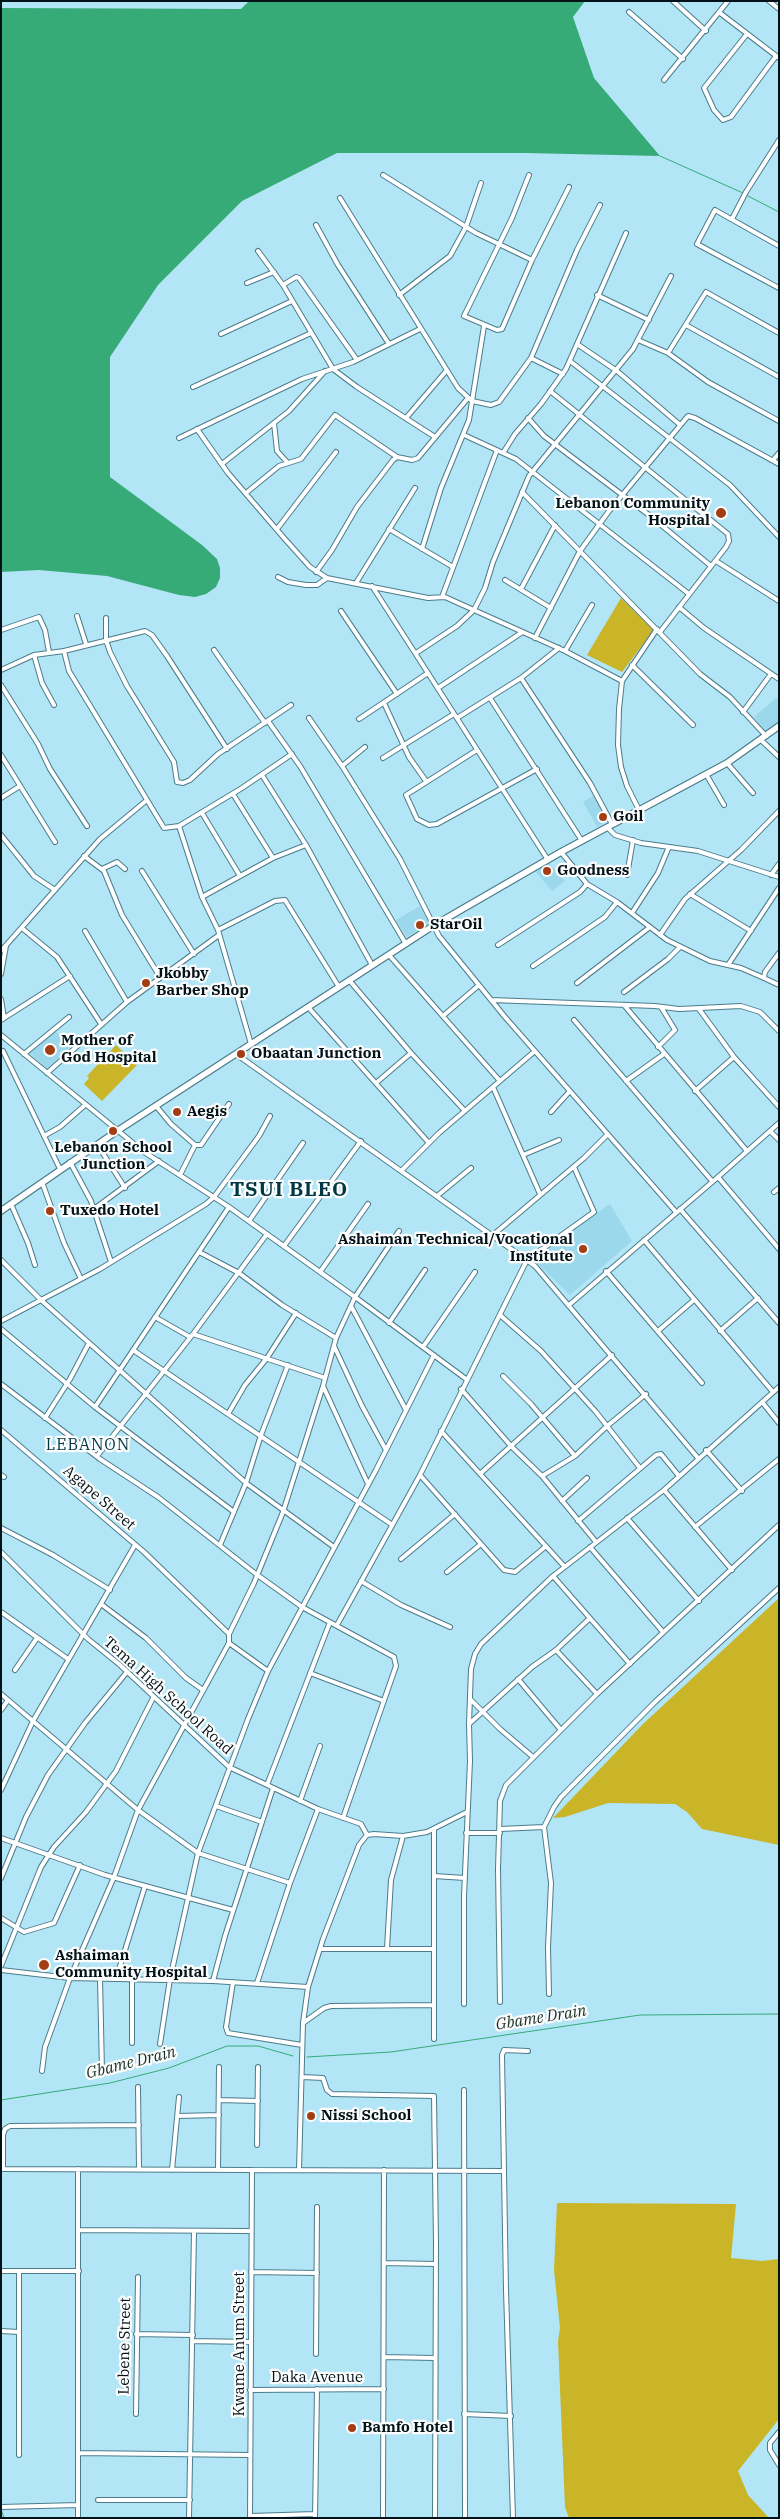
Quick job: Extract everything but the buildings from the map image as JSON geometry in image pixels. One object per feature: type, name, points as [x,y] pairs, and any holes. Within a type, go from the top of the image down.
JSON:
[{"type":"main road","points":[[2,1208],[11,1204],[97,1144],[433,926],[561,852],[727,763],[779,726]]},
{"type":"street","points":[[673,1],[706,30]]},
{"type":"street","points":[[664,80],[728,1]]},
{"type":"street","points":[[769,1],[779,9]]},
{"type":"street","points":[[629,12],[682,59]]},
{"type":"street","points":[[720,13],[748,34],[777,57],[732,117],[722,120],[714,110],[704,88],[748,34]]},
{"type":"street","points":[[732,219],[741,200],[779,140]]},
{"type":"street","points":[[382,175],[466,227],[532,260]]},
{"type":"street","points":[[529,175],[499,244],[464,316],[484,326],[497,330],[502,329],[532,260],[570,188]]},
{"type":"street","points":[[399,294],[446,261],[466,227],[481,183]]},
{"type":"street","points":[[340,198],[447,370],[468,398],[472,401],[491,405],[499,402],[531,358],[577,250],[600,204]]},
{"type":"street","points":[[779,246],[713,210],[698,244],[779,288]]},
{"type":"street","points":[[316,225],[338,265],[389,344]]},
{"type":"street","points":[[503,453],[563,374],[626,233]]},
{"type":"street","points":[[258,251],[283,285],[333,369],[357,388],[436,437]]},
{"type":"street","points":[[246,283],[274,272]]},
{"type":"street","points":[[416,653],[457,626],[474,610],[485,588],[532,471],[617,371],[638,340],[671,276]]},
{"type":"street","points":[[283,285],[296,277],[300,278],[357,360]]},
{"type":"street","points":[[668,353],[706,292],[779,333]]},
{"type":"street","points":[[597,296],[649,320]]},
{"type":"street","points":[[221,334],[292,301]]},
{"type":"street","points":[[686,325],[779,377]]},
{"type":"street","points":[[422,548],[441,488],[464,435],[472,401],[484,326]]},
{"type":"street","points":[[179,438],[302,378],[357,360],[420,329]]},
{"type":"street","points":[[193,387],[311,333]]},
{"type":"street","points":[[638,340],[668,353],[708,382],[779,421]]},
{"type":"street","points":[[577,344],[617,371],[680,424]]},
{"type":"street","points":[[531,358],[563,374]]},
{"type":"street","points":[[570,361],[730,486],[778,534]]},
{"type":"street","points":[[406,418],[447,370]]},
{"type":"street","points":[[222,464],[293,407],[325,371]]},
{"type":"street","points":[[550,391],[579,416],[646,466],[728,534],[729,541],[716,561],[658,631],[622,681],[618,728],[619,757],[623,776],[640,810]]},
{"type":"street","points":[[246,494],[276,468],[287,462],[301,459],[334,415],[396,457],[415,459],[468,398]]},
{"type":"street","points":[[534,638],[580,551],[622,495],[688,416],[692,416],[779,464]]},
{"type":"street","points":[[528,418],[538,431],[711,566]]},
{"type":"street","points":[[274,423],[277,451],[287,462]]},
{"type":"street","points":[[196,429],[246,494],[316,572],[327,578],[356,582],[428,598],[442,597],[559,648],[622,681]]},
{"type":"street","points":[[464,435],[503,453],[532,471],[689,594]]},
{"type":"street","points":[[442,597],[497,450]]},
{"type":"street","points":[[277,529],[336,452]]},
{"type":"street","points":[[774,460],[779,453]]},
{"type":"street","points":[[316,572],[332,550],[357,507],[396,457]]},
{"type":"street","points":[[356,582],[415,488]]},
{"type":"street","points":[[522,492],[700,674],[730,697],[779,757]]},
{"type":"street","points":[[521,589],[555,525]]},
{"type":"street","points":[[389,529],[453,566]]},
{"type":"street","points":[[716,561],[779,601]]},
{"type":"street","points":[[278,577],[288,582],[306,585],[318,585],[327,578]]},
{"type":"street","points":[[506,580],[551,608]]},
{"type":"street","points":[[372,586],[548,860]]},
{"type":"street","points":[[564,651],[592,605]]},
{"type":"street","points":[[679,607],[704,628],[779,679]]},
{"type":"street","points":[[341,611],[397,694]]},
{"type":"street","points":[[77,616],[86,644]]},
{"type":"street","points":[[1,630],[36,617],[40,618],[45,630],[49,652]]},
{"type":"street","points":[[106,618],[106,640],[128,686],[174,762],[177,782],[182,783],[190,780],[214,758],[291,705]]},
{"type":"street","points":[[1,670],[34,655],[64,651],[141,630],[150,633],[227,749]]},
{"type":"street","points":[[438,688],[521,633]]},
{"type":"street","points":[[457,718],[521,678],[559,648]]},
{"type":"street","points":[[214,650],[266,722],[292,754],[406,944]]},
{"type":"street","points":[[64,651],[69,671],[162,827],[166,829],[179,826],[202,813],[292,754]]},
{"type":"street","points":[[34,655],[42,683],[54,705]]},
{"type":"street","points":[[632,665],[693,725]]},
{"type":"street","points":[[358,719],[428,673]]},
{"type":"street","points":[[743,712],[771,674]]},
{"type":"street","points":[[521,678],[590,783],[615,835],[668,849],[698,851],[779,877]]},
{"type":"street","points":[[1,684],[38,744],[50,769],[87,826]]},
{"type":"street","points":[[490,698],[582,841]]},
{"type":"street","points":[[384,703],[410,758],[426,781]]},
{"type":"street","points":[[383,758],[454,714]]},
{"type":"street","points":[[309,718],[342,766],[413,881],[433,926],[450,952],[607,1135],[676,1212]]},
{"type":"street","points":[[342,766],[365,748]]},
{"type":"street","points":[[477,750],[406,795],[417,819],[429,825],[437,824],[537,769]]},
{"type":"street","points":[[2,758],[55,842]]},
{"type":"street","points":[[727,763],[753,793]]},
{"type":"street","points":[[706,774],[724,805]]},
{"type":"street","points":[[262,775],[306,845],[372,965]]},
{"type":"street","points":[[1,798],[20,786]]},
{"type":"street","points":[[233,794],[273,858]]},
{"type":"street","points":[[1,951],[23,929],[84,856],[115,826],[147,800]]},
{"type":"street","points":[[660,935],[690,894],[728,861],[779,811]]},
{"type":"street","points":[[202,813],[240,876]]},
{"type":"street","points":[[179,826],[202,897],[218,930],[251,1044]]},
{"type":"street","points":[[1,835],[34,876],[55,890]]},
{"type":"street","points":[[627,875],[633,840]]},
{"type":"street","points":[[202,897],[273,858],[306,845]]},
{"type":"street","points":[[632,913],[658,873],[668,849]]},
{"type":"street","points":[[561,852],[587,884],[617,902],[660,935],[710,961],[728,965],[779,985]]},
{"type":"street","points":[[84,856],[102,869],[122,916],[160,977]]},
{"type":"street","points":[[102,869],[117,862],[125,869]]},
{"type":"street","points":[[771,875],[779,864]]},
{"type":"street","points":[[142,871],[194,954]]},
{"type":"street","points":[[498,945],[568,900],[587,884]]},
{"type":"street","points":[[728,965],[779,888]]},
{"type":"street","points":[[690,894],[751,931]]},
{"type":"street","points":[[218,930],[275,901],[285,900],[339,987]]},
{"type":"street","points":[[533,966],[604,918],[617,902]]},
{"type":"street","points":[[577,984],[650,927]]},
{"type":"street","points":[[23,929],[57,957],[101,1024]]},
{"type":"street","points":[[86,931],[127,1002]]},
{"type":"street","points":[[47,1072],[127,1002],[219,935]]},
{"type":"street","points":[[1,974],[6,946]]},
{"type":"street","points":[[624,992],[668,959],[680,947]]},
{"type":"street","points":[[764,978],[765,972],[779,953]]},
{"type":"street","points":[[389,955],[500,1081]]},
{"type":"street","points":[[1,999],[3,1019],[70,976]]},
{"type":"street","points":[[349,980],[411,1053],[465,1112]]},
{"type":"street","points":[[443,1016],[480,985]]},
{"type":"street","points":[[491,1000],[699,1009],[732,1006],[753,1009],[768,1018],[779,1031]]},
{"type":"street","points":[[624,1005],[747,1151]]},
{"type":"street","points":[[308,1007],[428,1143]]},
{"type":"street","points":[[658,1047],[675,1030],[661,1007]]},
{"type":"street","points":[[699,1009],[734,1058],[779,1107]]},
{"type":"street","points":[[24,1054],[69,1017]]},
{"type":"street","points":[[574,1020],[712,1181]]},
{"type":"street","points":[[1,1035],[117,1131],[249,1221],[466,1379]]},
{"type":"street","points":[[11,1044],[2,1052],[60,1169]]},
{"type":"street","points":[[401,1171],[428,1143],[535,1051]]},
{"type":"street","points":[[376,1083],[411,1053]]},
{"type":"street","points":[[236,1054],[493,1235],[542,1273],[646,1394],[698,1458]]},
{"type":"street","points":[[626,1081],[664,1054]]},
{"type":"street","points":[[695,1091],[734,1058]]},
{"type":"street","points":[[493,1087],[540,1194]]},
{"type":"street","points":[[551,1112],[570,1092]]},
{"type":"street","points":[[156,1106],[171,1124],[195,1145],[201,1145],[229,1104]]},
{"type":"street","points":[[44,1136],[60,1127],[85,1105]]},
{"type":"street","points":[[1,1320],[81,1279],[165,1231],[214,1197],[259,1136],[270,1116]]},
{"type":"street","points":[[569,1305],[779,1123]]},
{"type":"street","points":[[770,1130],[779,1140]]},
{"type":"street","points":[[493,1235],[574,1167],[607,1135]]},
{"type":"street","points":[[523,1155],[559,1140]]},
{"type":"street","points":[[284,1246],[361,1141]]},
{"type":"street","points":[[249,1221],[303,1143]]},
{"type":"street","points":[[97,1144],[125,1188]]},
{"type":"street","points":[[180,1175],[195,1145]]},
{"type":"street","points":[[94,1209],[125,1188],[159,1161]]},
{"type":"street","points":[[70,1162],[88,1193],[111,1262]]},
{"type":"street","points":[[337,1625],[390,1524],[420,1475],[461,1389],[527,1260],[594,1212],[574,1167]]},
{"type":"street","points":[[437,1196],[471,1168]]},
{"type":"street","points":[[718,1176],[779,1249]]},
{"type":"street","points":[[42,1182],[64,1243],[81,1279]]},
{"type":"street","points":[[774,1192],[779,1188]]},
{"type":"street","points":[[11,1204],[28,1243],[35,1265]]},
{"type":"street","points":[[320,1272],[368,1204]]},
{"type":"street","points":[[95,1406],[229,1207]]},
{"type":"street","points":[[680,1209],[779,1323]]},
{"type":"street","points":[[42,2071],[45,2047],[70,1978],[114,1877],[138,1810],[229,1643],[229,1634],[254,1583],[256,1574],[283,1512],[323,1386],[336,1338],[355,1297],[399,1231]]},
{"type":"street","points":[[97,1456],[144,1393],[192,1336],[267,1234]]},
{"type":"street","points":[[644,1240],[773,1392]]},
{"type":"street","points":[[199,1252],[239,1273],[336,1338]]},
{"type":"street","points":[[1,1260],[89,1344],[246,1483],[283,1512],[334,1547]]},
{"type":"street","points":[[389,1323],[425,1270]]},
{"type":"street","points":[[423,1348],[475,1272]]},
{"type":"street","points":[[606,1272],[702,1383]]},
{"type":"street","points":[[720,1330],[758,1298]]},
{"type":"street","points":[[658,1331],[694,1300]]},
{"type":"street","points":[[351,1306],[406,1410]]},
{"type":"street","points":[[228,1414],[245,1385],[266,1358],[296,1313]]},
{"type":"street","points":[[500,1315],[541,1351],[640,1468]]},
{"type":"street","points":[[155,1317],[192,1336],[325,1378]]},
{"type":"street","points":[[1,1329],[120,1426],[234,1512]]},
{"type":"street","points":[[45,1418],[67,1384],[89,1344]]},
{"type":"street","points":[[334,1346],[362,1406],[386,1450]]},
{"type":"street","points":[[133,1350],[390,1524]]},
{"type":"street","points":[[160,2044],[170,1979],[198,1853],[229,1768],[268,1671],[386,1450],[434,1355]]},
{"type":"street","points":[[480,1473],[612,1355]]},
{"type":"street","points":[[220,1544],[246,1483],[261,1435],[288,1365]]},
{"type":"street","points":[[503,1376],[542,1417],[575,1456]]},
{"type":"street","points":[[1,1384],[97,1456],[158,1497],[256,1574],[302,1607],[390,1655],[397,1661],[343,1818]]},
{"type":"street","points":[[323,1386],[368,1484]]},
{"type":"street","points":[[464,2004],[465,1878],[471,1669],[481,1644],[564,1566],[664,1490],[706,1450],[779,1387]]},
{"type":"street","points":[[461,1389],[511,1446],[542,1476],[596,1542]]},
{"type":"street","points":[[542,1476],[575,1456],[646,1394]]},
{"type":"street","points":[[762,1402],[779,1423]]},
{"type":"street","name":"Agape Street","points":[[1,1430],[135,1545],[229,1634]]},
{"type":"street","points":[[441,1431],[564,1566]]},
{"type":"street","points":[[706,1450],[742,1491]]},
{"type":"street","points":[[578,1521],[656,1455],[661,1454],[679,1476]]},
{"type":"street","points":[[695,1527],[742,1491],[779,1458]]},
{"type":"street","points":[[420,1475],[504,1570],[510,1573],[522,1567],[545,1547]]},
{"type":"street","points":[[562,1501],[587,1478]]},
{"type":"street","points":[[664,1490],[732,1570]]},
{"type":"street","points":[[401,1559],[455,1514]]},
{"type":"street","points":[[627,1518],[699,1601]]},
{"type":"street","points":[[500,2002],[500,1801],[506,1785],[597,1694],[779,1525]]},
{"type":"street","points":[[1,1528],[53,1555],[110,1590]]},
{"type":"street","points":[[447,1572],[481,1544]]},
{"type":"street","points":[[1,1790],[33,1721],[135,1545]]},
{"type":"street","points":[[590,1547],[664,1632]]},
{"type":"street","name":"Tema High School Road","points":[[1,1552],[83,1634],[127,1672],[229,1768],[318,1809],[361,1824],[368,1835]]},
{"type":"street","points":[[553,1576],[630,1664]]},
{"type":"street","points":[[361,1581],[401,1606],[450,1627]]},
{"type":"street","points":[[549,1994],[550,1883],[544,1827],[560,1797],[655,1702],[779,1588]]},
{"type":"street","points":[[101,1604],[146,1638],[186,1678],[203,1690]]},
{"type":"street","points":[[1,1612],[68,1659]]},
{"type":"street","points":[[469,1724],[518,1679],[556,1650],[589,1619]]},
{"type":"street","points":[[267,1785],[330,1622]]},
{"type":"street","points":[[15,1670],[37,1638]]},
{"type":"street","points":[[229,1643],[268,1671]]},
{"type":"street","points":[[556,1650],[597,1694]]},
{"type":"street","points":[[1,1878],[42,1786],[65,1750],[127,1672]]},
{"type":"street","points":[[310,1673],[384,1701]]},
{"type":"street","points":[[518,1679],[561,1730]]},
{"type":"street","points":[[1,1694],[138,1810],[198,1853],[290,1883]]},
{"type":"street","points":[[1,1966],[49,1855],[116,1772],[153,1698]]},
{"type":"street","points":[[470,1698],[532,1758]]},
{"type":"street","points":[[1,1710],[8,1700]]},
{"type":"street","points":[[300,1801],[320,1746]]},
{"type":"street","points":[[213,1981],[233,1910],[273,1788]]},
{"type":"street","points":[[216,1806],[262,1822]]},
{"type":"street","points":[[257,1983],[290,1883],[318,1809]]},
{"type":"street","points":[[299,2170],[303,2023],[308,1987],[356,1851],[368,1835],[403,1836],[434,1830],[467,1812]]},
{"type":"street","points":[[466,1833],[544,1827]]},
{"type":"street","points":[[434,1830],[434,2039]]},
{"type":"street","points":[[387,1948],[391,1880],[403,1836]]},
{"type":"street","points":[[1,1838],[114,1877],[233,1910]]},
{"type":"street","points":[[1,1918],[16,1928],[29,1932],[54,1923],[80,1865]]},
{"type":"street","points":[[434,1876],[465,1878]]},
{"type":"street","points":[[116,1979],[145,1886]]},
{"type":"street","points":[[320,1949],[434,1949]]},
{"type":"street","points":[[1,1970],[70,1978],[170,1979],[308,1987]]},
{"type":"street","points":[[100,1978],[102,2072]]},
{"type":"street","points":[[132,1979],[132,2043]]},
{"type":"street","points":[[233,1982],[226,2027],[228,2033],[302,2045]]},
{"type":"street","points":[[303,2023],[324,2008],[331,2006],[434,2005]]},
{"type":"street","points":[[513,2518],[503,2171],[502,2055],[504,2050],[528,2050]]},
{"type":"street","points":[[218,2170],[219,2067]]},
{"type":"street","points":[[257,2145],[258,2067]]},
{"type":"street","points":[[302,2077],[322,2078],[327,2090],[332,2094],[434,2096],[436,2264],[435,2518]]},
{"type":"street","points":[[138,2087],[139,2169]]},
{"type":"street","points":[[464,2090],[464,2518]]},
{"type":"street","points":[[172,2170],[179,2097]]},
{"type":"street","points":[[219,2100],[258,2101]]},
{"type":"street","points":[[178,2116],[219,2115]]},
{"type":"street","points":[[139,2125],[10,2126],[5,2129],[3,2135],[2,2169],[503,2171]]},
{"type":"street","points":[[78,2169],[78,2518]]},
{"type":"street","name":"Kwame Anum Street","points":[[250,2517],[252,2170]]},
{"type":"street","points":[[383,2518],[384,2170]]},
{"type":"street","points":[[316,2354],[317,2207]]},
{"type":"street","points":[[78,2230],[251,2231]]},
{"type":"street","points":[[189,2518],[194,2231]]},
{"type":"street","points":[[384,2263],[436,2264]]},
{"type":"street","points":[[1,2271],[79,2271]]},
{"type":"street","points":[[18,2271],[19,2455]]},
{"type":"street","points":[[251,2272],[317,2273]]},
{"type":"street","name":"Lebene Street","points":[[136,2414],[138,2277]]},
{"type":"street","points":[[1,2331],[19,2332]]},
{"type":"street","points":[[136,2334],[193,2334]]},
{"type":"street","points":[[193,2341],[251,2342]]},
{"type":"street","points":[[384,2357],[435,2358]]},
{"type":"street","points":[[250,2517],[315,2516],[317,2389]]},
{"type":"street","name":"Daka Avenue","points":[[250,2390],[384,2389]]},
{"type":"street","points":[[464,2414],[511,2416]]},
{"type":"street","points":[[779,2432],[770,2443],[770,2450],[779,2464]]},
{"type":"street","points":[[78,2453],[250,2455]]},
{"type":"street","points":[[98,2500],[190,2500]]},
{"type":"street","points":[[3,2507],[78,2505]]},
{"type":"shaded area","points":[[249,1],[585,1],[573,17],[594,78],[660,156],[525,153],[337,153],[242,201],[158,285],[110,357],[110,477],[202,545],[217,559],[220,568],[220,578],[216,587],[206,594],[195,597],[179,595],[107,576],[39,570],[1,572],[1,8],[241,9]]},
{"type":"shaded area","points":[[621,598],[654,630],[622,672],[587,655]]},
{"type":"shaded area","points":[[776,698],[779,700],[779,722],[766,732],[754,717]]},
{"type":"shaded area","points":[[595,795],[609,820],[597,827],[583,802]]},
{"type":"shaded area","points":[[549,863],[565,881],[552,891],[535,871]]},
{"type":"shaded area","points":[[420,906],[430,923],[407,937],[396,920]]},
{"type":"shaded area","name":"Mother of God Hospital","points":[[54,1030],[71,1047],[47,1069],[30,1053]]},
{"type":"shaded area","points":[[116,1045],[137,1065],[102,1101],[84,1084],[89,1078],[87,1076]]},
{"type":"shaded area","name":"Ashaiman Technical/Vocational Institute","points":[[610,1204],[632,1241],[570,1295],[531,1257]]},
{"type":"shaded area","points":[[779,1598],[779,1845],[702,1829],[687,1812],[675,1804],[608,1803],[565,1817],[553,1818],[643,1724]]},
{"type":"shaded area","points":[[557,2203],[736,2204],[731,2258],[762,2261],[779,2259],[779,2419],[738,2471],[748,2495],[769,2518],[569,2518],[565,2507],[558,2341],[560,2328],[554,2270]]},
{"type":"waterway","points":[[660,156],[743,193]]},
{"type":"waterway","points":[[746,195],[779,212]]},
{"type":"waterway","name":"Gbame Drain","points":[[307,2057],[391,2052],[640,2015],[779,2014]]},
{"type":"waterway","name":"Gbame Drain","points":[[1,2100],[110,2083],[169,2068],[227,2046],[258,2046],[293,2056]]},
{"type":"waterway","points":[[1,2509],[4,2518]]},
{"type":"place","name":"Lebanon Community Hospital","points":[[721,513]]},
{"type":"place","name":"Goil","points":[[603,817]]},
{"type":"place","name":"Goodness","points":[[547,871]]},
{"type":"place","name":"StarOil","points":[[420,925]]},
{"type":"place","name":"Jkobby Barber Shop","points":[[146,983]]},
{"type":"place","name":"Mother of God Hospital","points":[[50,1050]]},
{"type":"place","name":"Obaatan Junction","points":[[241,1054]]},
{"type":"place","name":"Aegis","points":[[177,1112]]},
{"type":"place","name":"Lebanon School Junction","points":[[113,1131]]},
{"type":"place","name":"Tuxedo Hotel","points":[[50,1211]]},
{"type":"place","name":"Ashaiman Technical/Vocational Institute","points":[[583,1249]]},
{"type":"place","name":"Ashaiman Community Hospital","points":[[44,1965]]},
{"type":"place","name":"Nissi School","points":[[311,2116]]},
{"type":"place","name":"Bamfo Hotel","points":[[352,2428]]},
{"type":"district","name":"TSUI BLEO","points":[[289,1190]]},
{"type":"district","name":"LEBANON","points":[[88,1445]]}]
